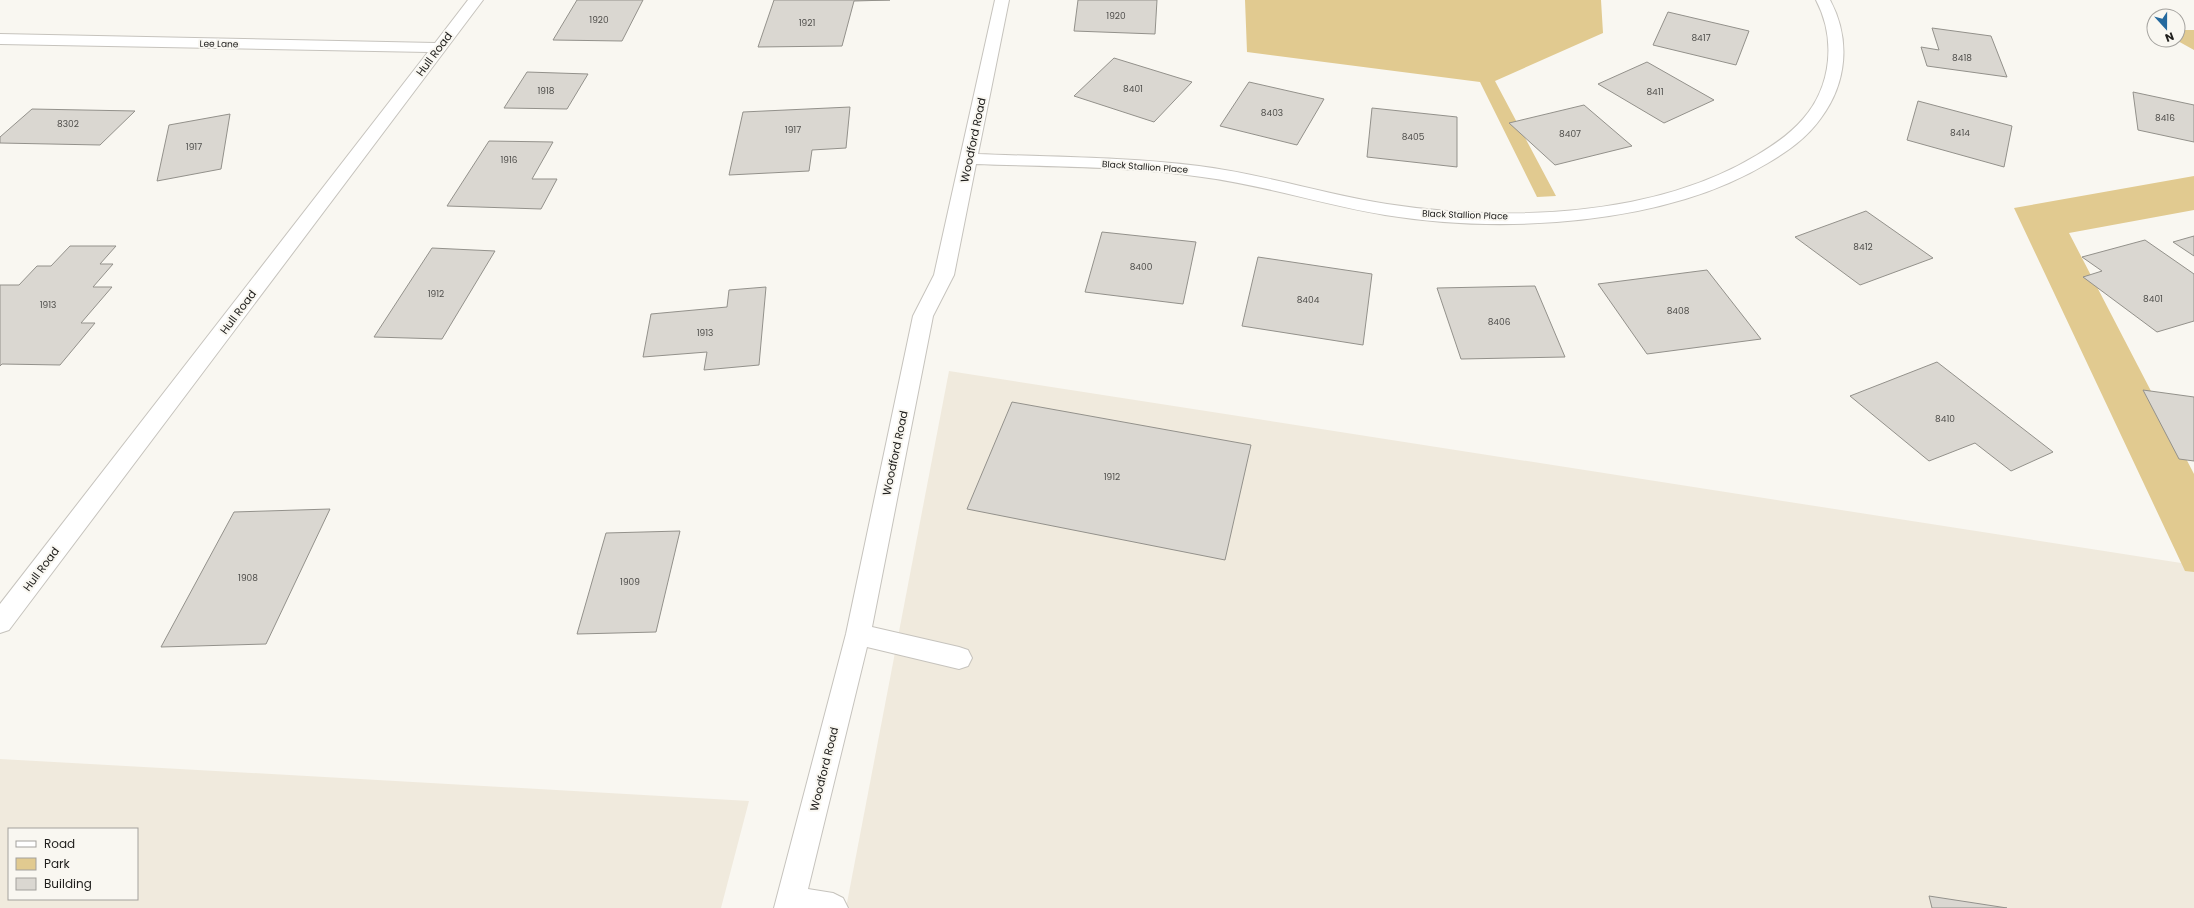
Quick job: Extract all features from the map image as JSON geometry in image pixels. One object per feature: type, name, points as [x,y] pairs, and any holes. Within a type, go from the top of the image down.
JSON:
[{"type":"street","name":"Hull Road","points":[[0,623],[476,0]]},
{"type":"street","name":"Woodford Road","points":[[790,904],[858,634],[923,316],[944,275],[970,159],[1002,0]]},
{"type":"street","name":"Black Stallion Place","points":[[970,159],[1122,164],[1203,171],[1336,201],[1413,213],[1486,218],[1561,216],[1629,207],[1690,192],[1726,179],[1764,160],[1799,134],[1820,109],[1835,76],[1838,54],[1832,20],[1823,0]]},
{"type":"street","name":"Lee Lane","points":[[0,39],[439,48]]},
{"type":"street","points":[[858,634],[959,658]]},
{"type":"street","points":[[790,904],[833,908]]},
{"type":"shaded area","points":[[949,371],[2194,565],[2194,908],[846,908]]},
{"type":"shaded area","points":[[0,759],[749,801],[721,908],[0,908]]},
{"type":"green space","points":[[1245,0],[1601,0],[1603,33],[1495,81],[1556,196],[1537,197],[1480,82],[1247,52]]},
{"type":"green space","points":[[2186,30],[2194,30],[2194,50],[2186,46]]},
{"type":"green space","points":[[2194,176],[2194,210],[2069,233],[2194,474],[2194,572],[2185,571],[2014,208]]},
{"type":"building","points":[[577,0],[643,0],[622,41],[553,40]]},
{"type":"building","points":[[774,0],[890,0],[854,1],[842,46],[758,47]]},
{"type":"building","points":[[1078,0],[1157,0],[1155,34],[1074,31]]},
{"type":"building","points":[[1668,12],[1749,31],[1736,65],[1653,45]]},
{"type":"building","points":[[1932,28],[1991,36],[2007,77],[1927,66],[1921,47],[1939,50]]},
{"type":"building","points":[[1114,58],[1192,82],[1154,122],[1074,96]]},
{"type":"building","points":[[1647,62],[1714,100],[1664,123],[1598,84]]},
{"type":"building","points":[[527,72],[588,74],[567,109],[504,108]]},
{"type":"building","points":[[1249,82],[1324,99],[1297,145],[1220,126]]},
{"type":"building","points":[[2133,92],[2194,105],[2194,142],[2138,130]]},
{"type":"building","points":[[1918,101],[2012,126],[2004,167],[1907,140]]},
{"type":"building","points":[[1584,105],[1632,146],[1555,165],[1509,123]]},
{"type":"building","points":[[850,107],[846,148],[812,150],[809,171],[729,175],[743,112]]},
{"type":"building","points":[[1372,108],[1457,117],[1457,167],[1367,157]]},
{"type":"building","points":[[32,109],[135,111],[100,145],[0,143],[0,137]]},
{"type":"building","points":[[230,114],[221,169],[157,181],[169,125]]},
{"type":"building","points":[[489,141],[553,142],[532,179],[557,179],[541,209],[447,206]]},
{"type":"building","points":[[1866,211],[1933,258],[1860,285],[1795,237]]},
{"type":"building","points":[[1102,232],[1196,242],[1183,304],[1085,292]]},
{"type":"building","points":[[2194,236],[2194,256],[2173,242]]},
{"type":"building","points":[[2145,240],[2194,274],[2194,321],[2157,332],[2083,277],[2102,271],[2082,257]]},
{"type":"building","points":[[70,246],[116,246],[100,264],[113,264],[93,287],[112,287],[81,323],[95,323],[60,365],[2,364],[0,366],[0,285],[19,285],[37,266],[51,266]]},
{"type":"building","points":[[432,248],[495,251],[442,339],[374,337]]},
{"type":"building","points":[[1258,257],[1372,274],[1363,345],[1242,326]]},
{"type":"building","points":[[1707,270],[1761,339],[1647,354],[1598,284]]},
{"type":"building","points":[[1535,286],[1565,357],[1461,359],[1437,288]]},
{"type":"building","points":[[766,287],[759,365],[704,370],[707,352],[643,357],[651,314],[727,307],[729,290]]},
{"type":"building","points":[[1937,362],[2053,452],[2011,471],[1975,443],[1929,461],[1850,396]]},
{"type":"building","points":[[2143,390],[2194,397],[2194,461],[2179,459]]},
{"type":"building","points":[[1012,402],[1251,445],[1225,560],[967,509]]},
{"type":"building","points":[[330,509],[266,644],[161,647],[234,512]]},
{"type":"building","points":[[680,531],[656,632],[577,634],[606,533]]},
{"type":"building","points":[[1929,896],[2007,908],[1932,908]]}]
